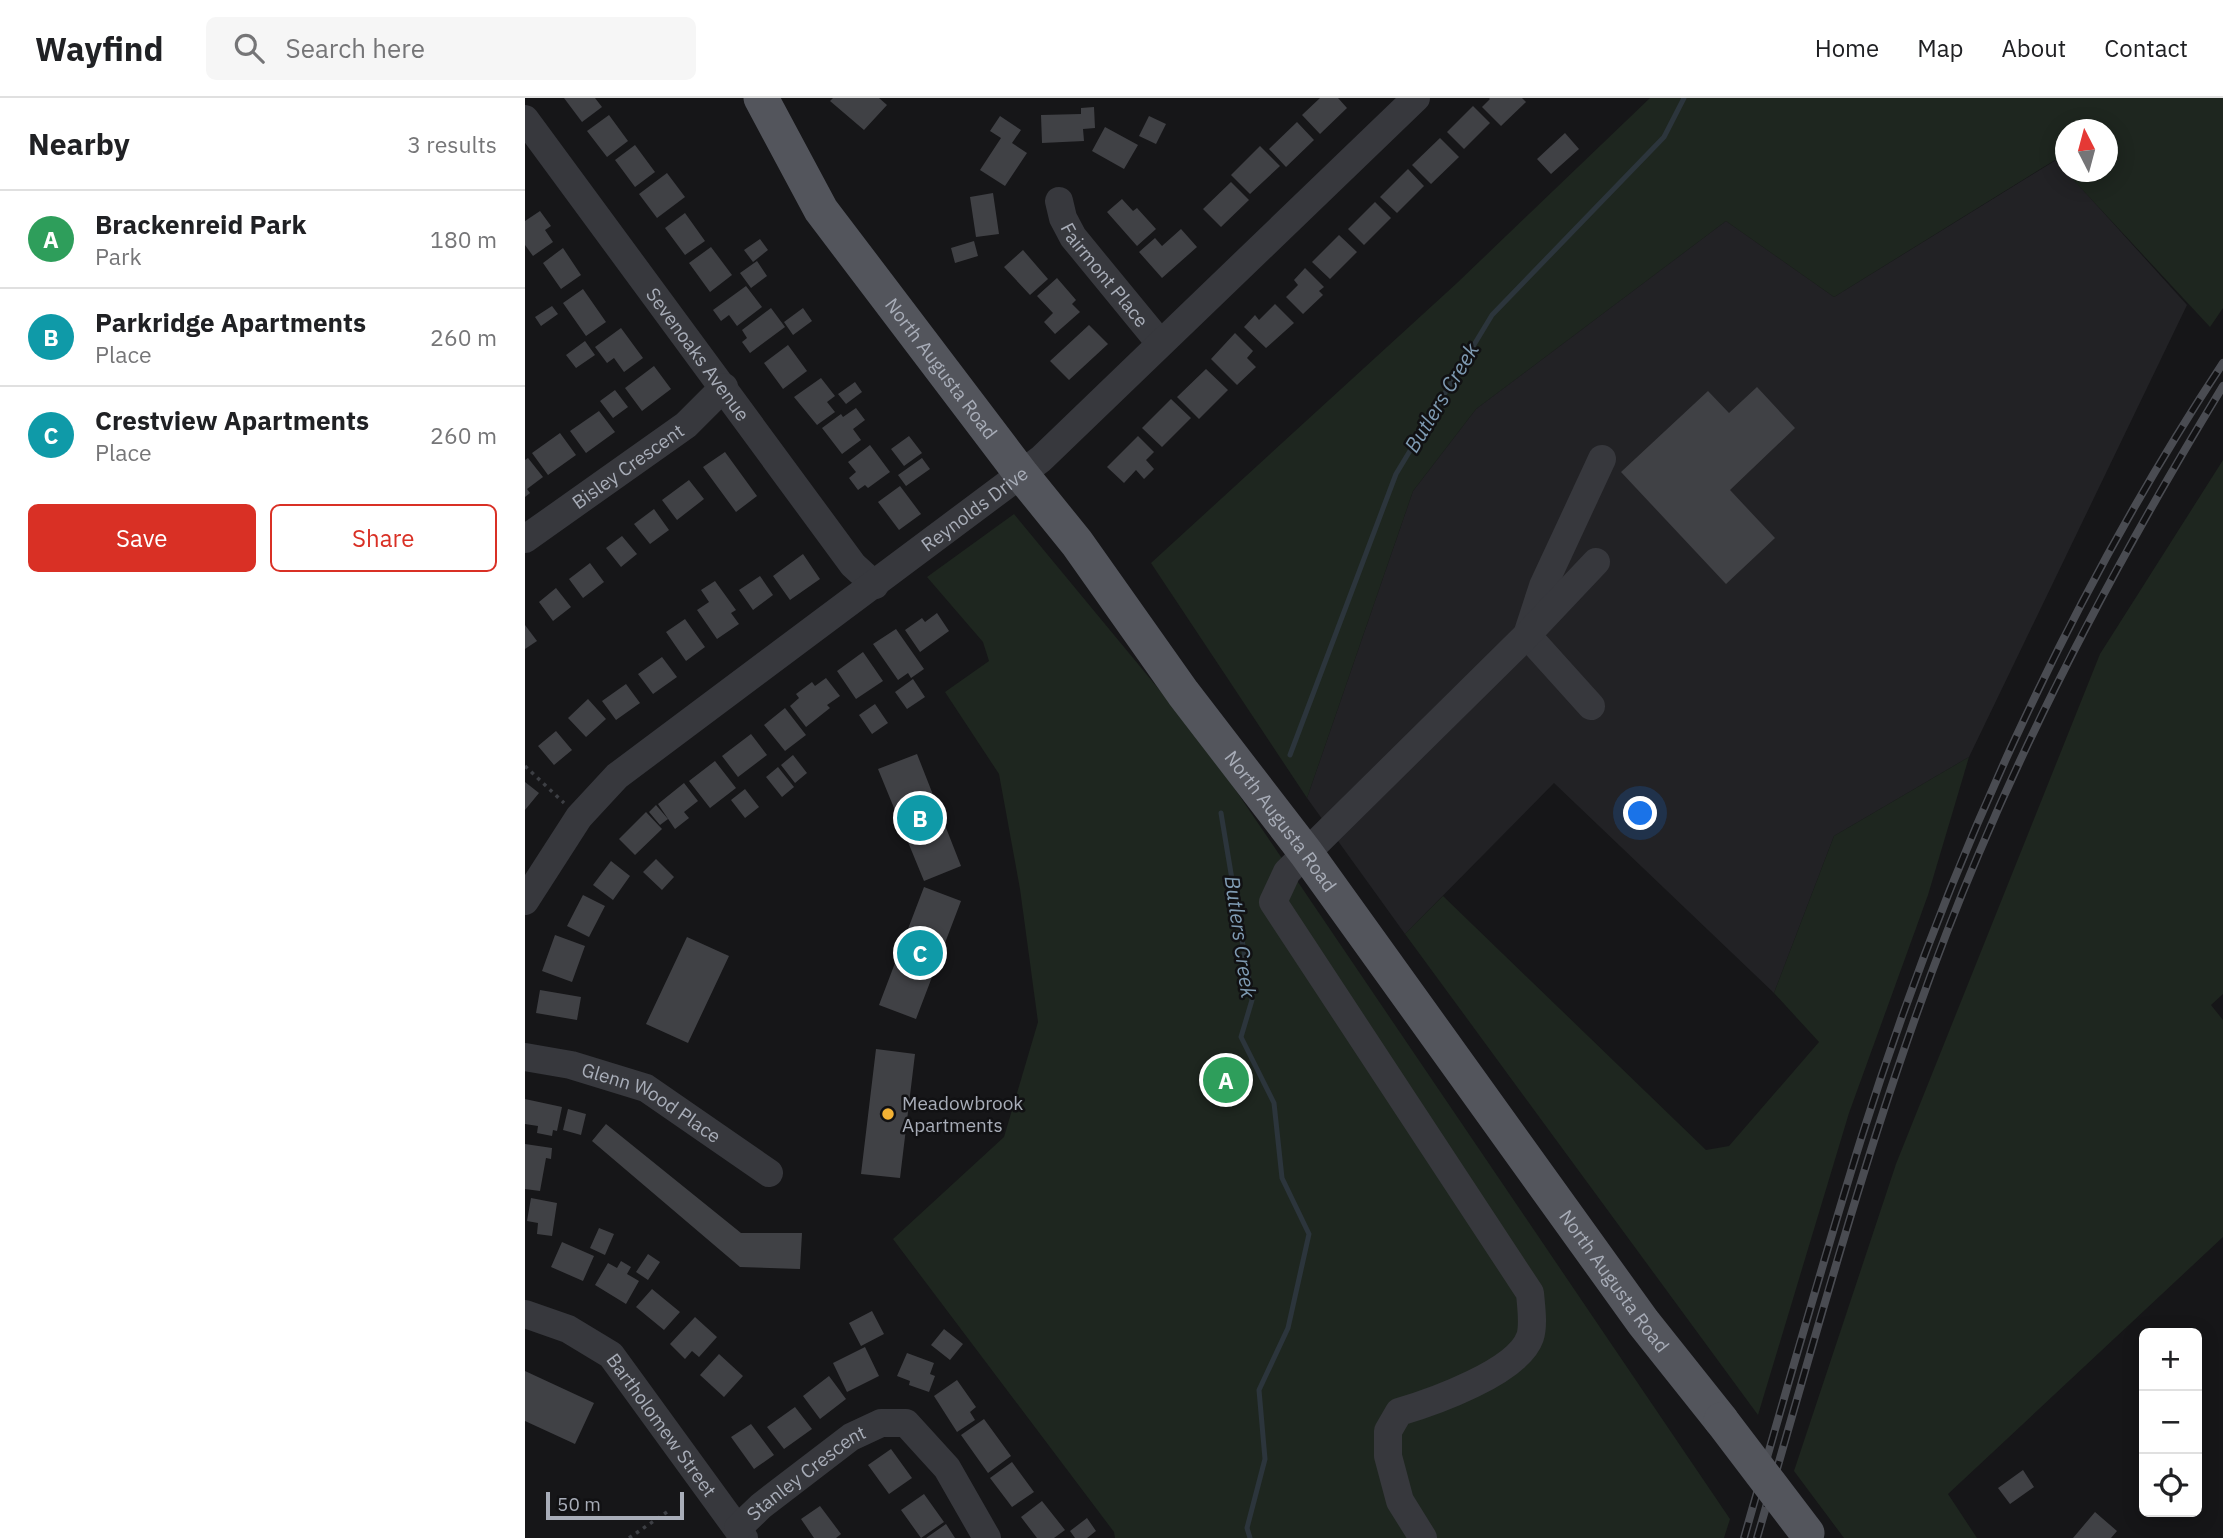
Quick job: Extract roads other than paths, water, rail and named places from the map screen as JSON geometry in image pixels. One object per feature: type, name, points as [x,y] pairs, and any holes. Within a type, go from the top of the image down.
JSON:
[{"type":"main road","name":"North Augusta Road","points":[[761,98],[821,210],[1022,475],[1077,543],[1183,693],[1306,853],[1643,1322],[1809,1535]]},
{"type":"street","name":"Reynolds Drive","points":[[525,901],[579,817],[617,776],[1041,459],[1416,98]]},
{"type":"street","name":"Sevenoaks Avenue","points":[[525,119],[853,565],[875,585]]},
{"type":"street","name":"Fairmont Place","points":[[1059,201],[1063,218],[1073,237],[1160,343]]},
{"type":"street","name":"Bisley Crescent","points":[[525,540],[686,425],[724,387]]},
{"type":"street","points":[[1527,635],[1543,586],[1602,459]]},
{"type":"street","points":[[1423,1538],[1400,1501],[1388,1456],[1388,1431],[1399,1412],[1433,1402],[1477,1382],[1523,1351],[1531,1334],[1530,1293],[1273,902],[1287,872],[1527,635],[1596,562]]},
{"type":"street","points":[[1527,635],[1591,706]]},
{"type":"street","name":"Glenn Wood Place","points":[[525,1058],[571,1065],[646,1088],[769,1173]]},
{"type":"street","name":"Bartholomew Street","points":[[525,1314],[568,1329],[611,1354],[741,1533]]},
{"type":"street","name":"Stanley Crescent","points":[[741,1533],[761,1506],[851,1437],[880,1423],[905,1423],[947,1468],[987,1538]]},
{"type":"waterway","name":"Butlers Creek","points":[[1290,755],[1396,474],[1492,315],[1664,137],[1684,98]]},
{"type":"waterway","name":"Butlers Creek","points":[[1221,813],[1252,1000],[1241,1037],[1274,1103],[1282,1178],[1309,1234],[1288,1328],[1259,1390],[1265,1459],[1247,1528],[1250,1538]]},
{"type":"railway","points":[[1744,1538],[1861,1139],[1931,937],[2015,738],[2062,641],[2166,453],[2223,363]]},
{"type":"railway","points":[[1757,1538],[1858,1192],[1885,1106],[1945,936],[2006,792],[2062,673],[2124,557],[2223,386]]},
{"type":"place","name":"Parkridge Apartments","points":[[920,818]]},
{"type":"place","name":"Crestview Apartments","points":[[920,953]]},
{"type":"place","name":"Brackenreid Park","points":[[1226,1080]]},
{"type":"place","name":"Meadowbrook Apartments","points":[[888,1114]]}]
